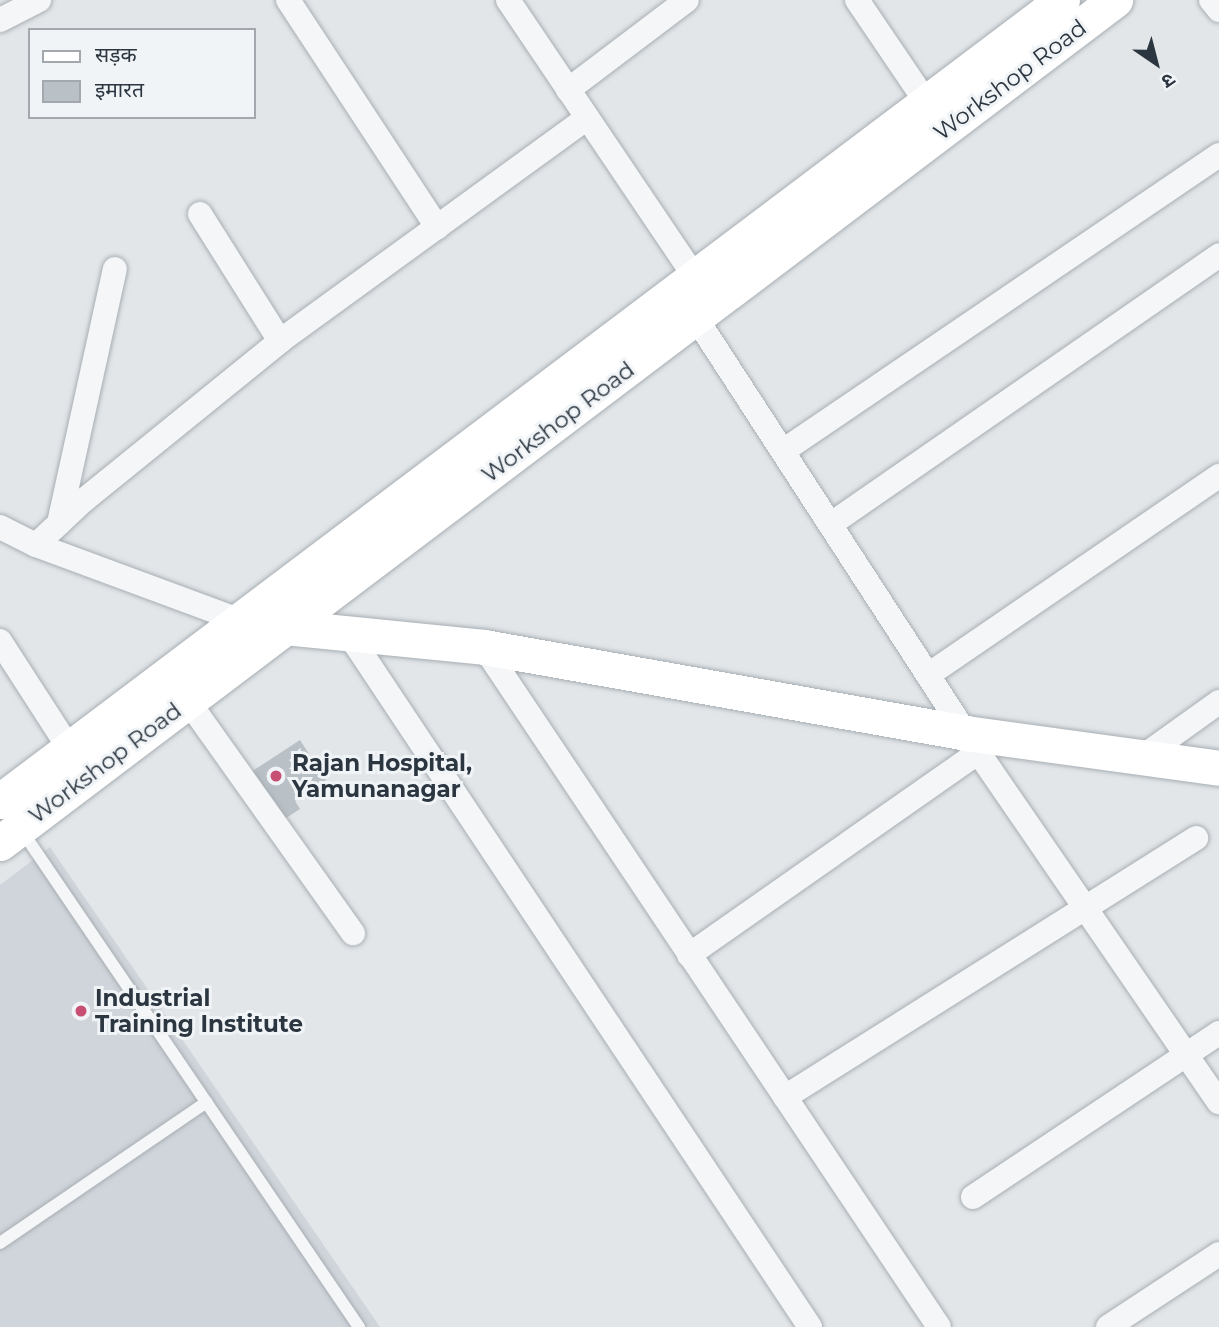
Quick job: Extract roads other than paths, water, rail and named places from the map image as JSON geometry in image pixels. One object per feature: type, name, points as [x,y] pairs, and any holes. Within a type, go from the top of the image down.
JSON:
[{"type":"main road","name":"Workshop Road","points":[[7,824],[69,748],[1062,0]]},
{"type":"main road","name":"Workshop Road","points":[[7,824],[188,701],[1115,0]]},
{"type":"main road","points":[[239,620],[285,628],[484,647],[972,743],[1219,768]]},
{"type":"street","points":[[0,20],[39,0]]},
{"type":"street","points":[[288,0],[438,227]]},
{"type":"street","points":[[509,0],[695,277]]},
{"type":"street","points":[[568,90],[687,0]]},
{"type":"street","points":[[857,0],[926,102]]},
{"type":"street","points":[[1211,0],[1219,10]]},
{"type":"street","points":[[36,545],[280,341],[587,118]]},
{"type":"street","points":[[783,451],[1219,155]]},
{"type":"street","points":[[200,214],[280,341]]},
{"type":"street","points":[[831,524],[1219,255]]},
{"type":"street","points":[[60,523],[115,269]]},
{"type":"street","points":[[696,318],[972,743],[1219,1102]]},
{"type":"street","points":[[928,675],[1219,476]]},
{"type":"street","points":[[0,527],[36,545],[239,620]]},
{"type":"street","points":[[348,633],[810,1327]]},
{"type":"street","points":[[0,641],[69,748]]},
{"type":"street","points":[[484,647],[939,1327]]},
{"type":"street","points":[[188,701],[353,933]]},
{"type":"street","points":[[1138,760],[1219,702]]},
{"type":"street","points":[[689,955],[972,743]]},
{"type":"street","points":[[785,1097],[1196,838]]},
{"type":"street","points":[[973,1197],[1219,1033]]},
{"type":"street","points":[[1108,1327],[1219,1254]]},
{"type":"lane","points":[[7,824],[207,1102],[359,1327]]},
{"type":"lane","points":[[0,1243],[207,1102]]},
{"type":"place","name":"Rajan Hospital, Yamunanagar","points":[[276,776]]},
{"type":"place","name":"Industrial Training Institute","points":[[81,1011]]}]
